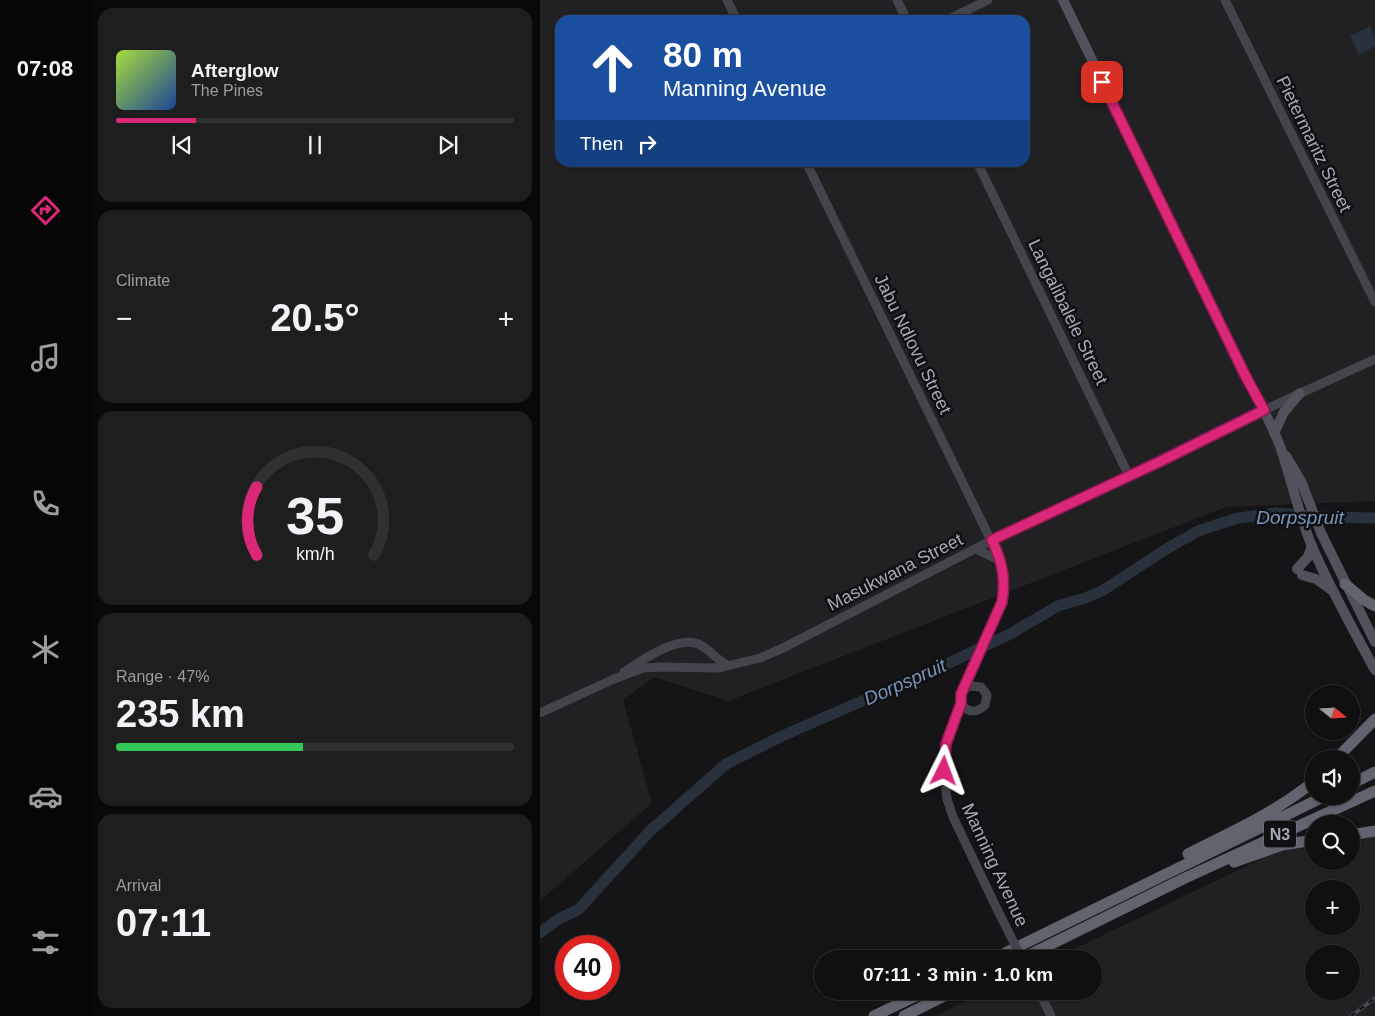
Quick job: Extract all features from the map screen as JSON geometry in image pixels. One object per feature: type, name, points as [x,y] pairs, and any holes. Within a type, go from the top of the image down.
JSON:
[{"type":"highway","points":[[1345,584],[1364,600],[1375,606]]},
{"type":"highway","points":[[1360,734],[1375,719]]},
{"type":"highway","points":[[1360,735],[1375,724]]},
{"type":"highway","points":[[1345,750],[1354,740]]},
{"type":"highway","points":[[1360,780],[1375,772]]},
{"type":"highway","points":[[1150,881],[1176,861],[1276,807],[1305,788]]},
{"type":"highway","name":"N3","points":[[1039,950],[1185,878],[1375,791]]},
{"type":"highway","name":"N3","points":[[1011,950],[1306,805]]},
{"type":"highway","points":[[1360,833],[1375,831]]},
{"type":"highway","points":[[1185,878],[1282,845],[1305,841]]},
{"type":"highway","points":[[874,1016],[907,1000]]},
{"type":"highway","points":[[904,1016],[936,1000]]},
{"type":"main road","points":[[1063,0],[1246,377],[1264,410],[1280,447],[1296,501],[1312,545],[1375,670]]},
{"type":"main road","points":[[1274,433],[1284,412],[1300,393]]},
{"type":"main road","points":[[1280,447],[1301,481],[1321,533],[1375,642]]},
{"type":"main road","points":[[1312,545],[1308,557],[1299,572],[1316,579],[1334,591]]},
{"type":"street","points":[[727,0],[734,15]]},
{"type":"street","points":[[896,0],[904,15]]},
{"type":"street","points":[[957,15],[988,0]]},
{"type":"street","name":"Pietermaritz Street","points":[[1225,0],[1375,302]]},
{"type":"street","name":"Jabu Ndlovu Street","points":[[808,167],[992,540]]},
{"type":"street","name":"Langalibalele Street","points":[[980,167],[1129,476]]},
{"type":"street","name":"Masukwana Street","points":[[614,679],[643,668],[710,668],[744,662],[783,648],[992,540],[1375,359]]},
{"type":"street","points":[[1000,558],[1006,534]]},
{"type":"street","points":[[972,712],[964,707],[960,699],[998,613],[1004,589],[1004,576],[1000,558],[992,540]]},
{"type":"street","points":[[976,549],[1000,558]]},
{"type":"street","points":[[540,713],[614,679],[636,664],[681,642],[688,641],[702,646],[727,665]]},
{"type":"street","points":[[953,725],[986,705],[986,695],[981,687],[975,662]]},
{"type":"street","points":[[963,690],[969,686],[981,687]]},
{"type":"street","name":"Manning Avenue","points":[[961,703],[946,744],[944,758],[947,799],[953,817],[1017,950]]},
{"type":"street","points":[[1043,1000],[1051,1016]]},
{"type":"shaded area","points":[[540,0],[1375,0],[1375,501],[1226,507],[728,701],[654,677],[623,700],[652,803],[540,901]]},
{"type":"shaded area","points":[[1370,26],[1375,38],[1375,46],[1359,55],[1350,36]]},
{"type":"shaded area","points":[[1375,832],[1375,1016],[935,1016],[968,1000],[1102,1000],[1102,950],[1072,950],[1276,852],[1305,846],[1305,870],[1360,870],[1360,835]]},
{"type":"waterway","name":"Dorpspruit","points":[[540,933],[557,920],[579,909],[650,831],[726,764],[782,736],[949,663],[1008,635],[1058,606],[1102,591],[1163,551],[1198,531],[1238,518],[1277,513],[1375,518]]},
{"type":"railway","points":[[1351,1016],[1375,998]]},
{"type":"route","points":[[944,771],[947,739],[961,703],[961,694],[1002,602],[1004,576],[1001,560],[992,540],[1159,462],[1264,410],[1246,377],[1102,82]]}]
